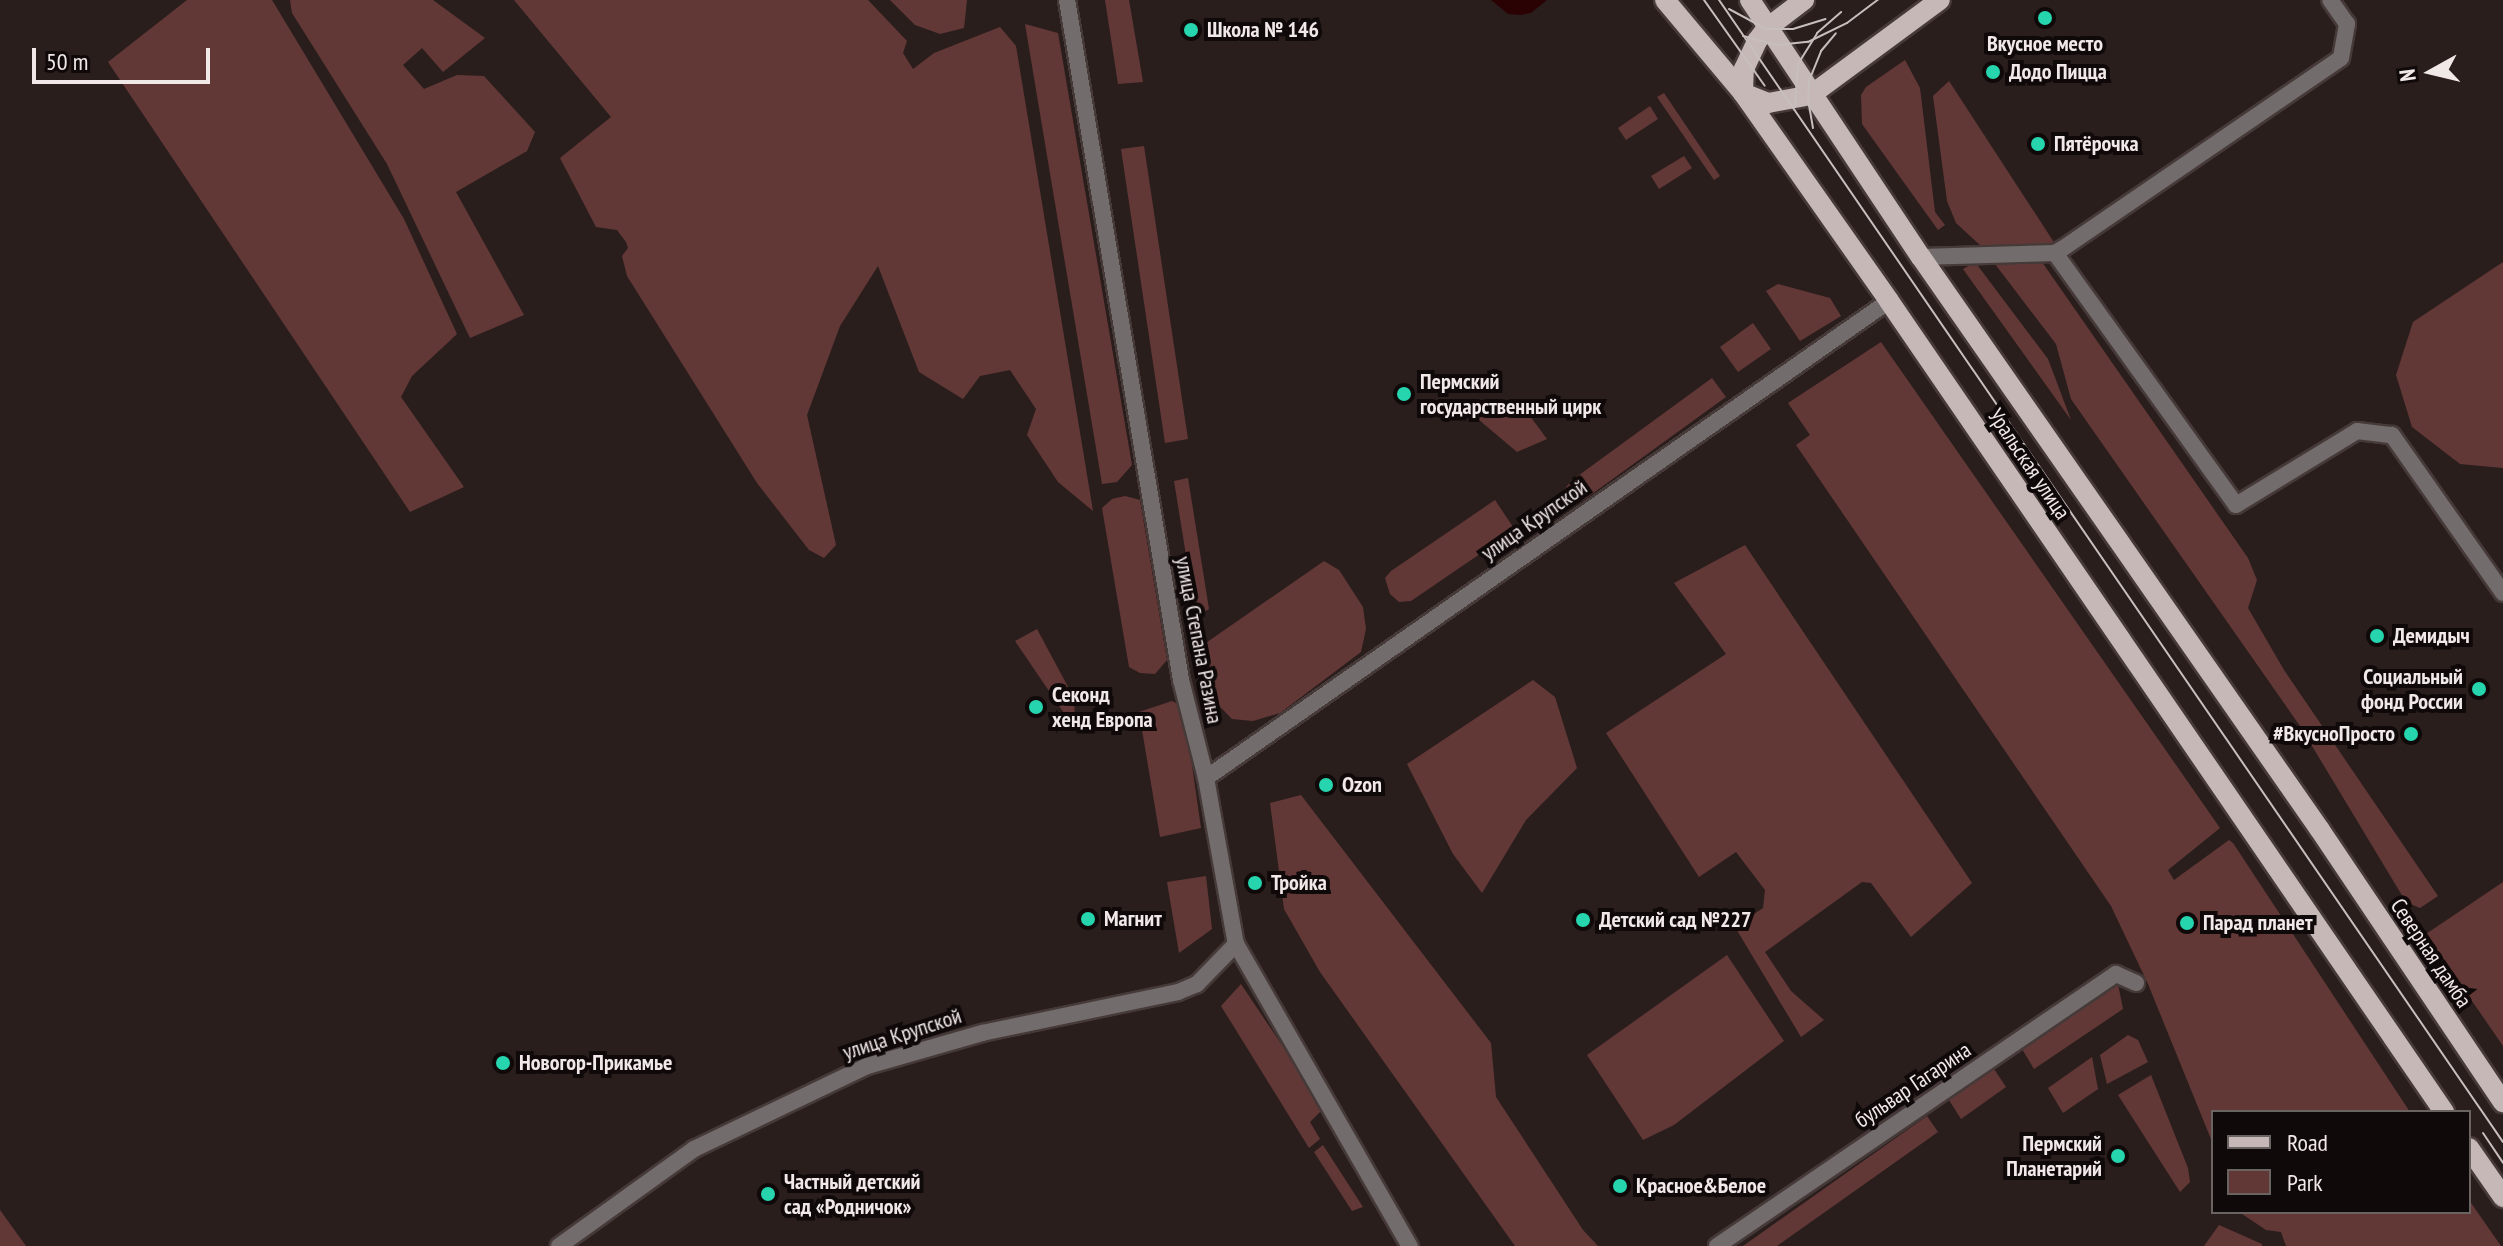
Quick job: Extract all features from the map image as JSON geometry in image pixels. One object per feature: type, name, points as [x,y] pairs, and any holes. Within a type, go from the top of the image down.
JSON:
[{"type":"main road","name":"Уральская улица","points":[[1665,0],[1743,93],[1889,301],[2443,1110]]},
{"type":"main road","name":"Уральская улица","points":[[1750,0],[1766,29],[1921,257],[2320,830]]},
{"type":"main road","points":[[1804,0],[1766,29],[1746,60],[1743,93],[1768,103],[1811,95],[1940,0]]},
{"type":"main road","name":"Северная дамба","points":[[2320,830],[2503,1102]]},
{"type":"main road","points":[[2471,1151],[2503,1197]]},
{"type":"street","name":"улица Степана Разина","points":[[1067,0],[1181,680],[1206,778],[1236,944],[1410,1246]]},
{"type":"street","points":[[1921,257],[2055,253],[2150,192],[2341,58],[2347,24],[2330,0]]},
{"type":"street","points":[[2055,253],[2236,505],[2357,431],[2392,435],[2503,593]]},
{"type":"street","name":"улица Крупской","points":[[1206,778],[1889,301]]},
{"type":"street","name":"улица Крупской","points":[[559,1246],[694,1149],[867,1066],[982,1033],[1178,992],[1197,984],[1236,944]]},
{"type":"street","name":"бульвар Гагарина","points":[[1717,1246],[2116,974],[2136,983]]},
{"type":"green space","points":[[187,0],[272,0],[404,219],[457,334],[412,376],[401,397],[464,487],[410,512],[108,62]]},
{"type":"green space","points":[[290,0],[433,0],[485,38],[443,72],[422,48],[403,65],[424,89],[457,75],[484,76],[535,132],[527,151],[456,192],[524,315],[470,338],[387,164],[292,13]]},
{"type":"green space","points":[[514,0],[868,0],[907,41],[903,53],[913,69],[934,53],[1000,27],[1016,46],[1093,511],[1058,482],[1027,435],[1036,409],[1010,370],[980,376],[963,399],[919,372],[878,266],[840,326],[807,415],[836,545],[824,558],[809,550],[757,483],[627,276],[622,256],[628,248],[626,242],[617,230],[596,227],[560,158],[611,117]]},
{"type":"green space","points":[[890,0],[967,0],[964,28],[940,34],[915,25]]},
{"type":"green space","points":[[1105,0],[1129,0],[1143,82],[1118,84]]},
{"type":"green space","points":[[1025,24],[1058,33],[1132,465],[1117,482],[1102,484]]},
{"type":"green space","points":[[1905,60],[1920,88],[1935,212],[1945,225],[1938,230],[1862,124],[1861,95],[1866,87]]},
{"type":"green space","points":[[1949,81],[2057,247],[1981,246],[1956,223],[1947,201],[1933,96]]},
{"type":"green space","points":[[1664,93],[1720,176],[1714,180],[1657,97]]},
{"type":"green space","points":[[1650,106],[1658,119],[1626,140],[1618,128]]},
{"type":"green space","points":[[1144,146],[1188,439],[1165,443],[1121,149]]},
{"type":"green space","points":[[1684,156],[1692,168],[1659,189],[1651,176]]},
{"type":"green space","points":[[1992,260],[2042,262],[2248,558],[2257,580],[2248,608],[2284,670],[2438,896],[2420,908],[2406,902],[2300,726],[2071,399],[2056,344]]},
{"type":"green space","points":[[1975,262],[2048,359],[2071,420],[1963,269]]},
{"type":"green space","points":[[2503,262],[2503,468],[2460,464],[2412,427],[2396,375],[2413,322]]},
{"type":"green space","points":[[1778,284],[1830,298],[1841,316],[1800,341],[1766,291]]},
{"type":"green space","points":[[1753,323],[1771,349],[1738,372],[1720,347]]},
{"type":"green space","points":[[1881,342],[2220,828],[2168,870],[2174,880],[2229,840],[2233,843],[2409,1110],[2211,1110],[2211,1139],[2148,984],[2111,906],[1796,445],[1810,435],[1788,403]]},
{"type":"green space","points":[[1712,378],[1726,397],[1585,499],[1574,504],[1564,498],[1564,490],[1571,481]]},
{"type":"green space","points":[[1501,402],[1521,404],[1547,439],[1517,452],[1472,414]]},
{"type":"green space","points":[[1188,478],[1209,609],[1196,617],[1174,481]]},
{"type":"green space","points":[[1125,496],[1140,500],[1167,660],[1155,674],[1140,673],[1129,667],[1102,508],[1112,499]]},
{"type":"green space","points":[[1495,500],[1515,530],[1411,601],[1399,602],[1390,594],[1385,578],[1391,571]]},
{"type":"green space","points":[[1745,545],[1972,883],[1911,937],[1871,883],[1862,882],[1765,952],[1791,991],[1824,1020],[1801,1037],[1735,927],[1763,908],[1765,890],[1736,852],[1699,877],[1606,733],[1726,654],[1674,583]]},
{"type":"green space","points":[[1324,561],[1339,570],[1363,607],[1366,629],[1361,652],[1280,713],[1253,721],[1232,719],[1199,685],[1190,654]]},
{"type":"green space","points":[[1037,629],[1074,698],[1075,720],[1068,719],[1015,641]]},
{"type":"green space","points":[[1533,680],[1555,697],[1577,768],[1526,820],[1482,893],[1453,854],[1407,764]]},
{"type":"green space","points":[[1172,701],[1180,705],[1188,737],[1201,828],[1160,837],[1139,712]]},
{"type":"green space","points":[[1301,795],[1491,1043],[1496,1097],[1583,1230],[1598,1246],[1515,1246],[1320,972],[1284,909],[1270,803]]},
{"type":"green space","points":[[1206,876],[1212,929],[1179,953],[1167,882]]},
{"type":"green space","points":[[2503,882],[2503,1046],[2426,934]]},
{"type":"green space","points":[[1727,955],[1784,1041],[1674,1125],[1643,1140],[1587,1055]]},
{"type":"green space","points":[[1241,984],[1324,1108],[1310,1122],[1320,1139],[1309,1148],[1221,1006]]},
{"type":"green space","points":[[2118,984],[2123,1009],[2034,1069],[2022,1049]]},
{"type":"green space","points":[[2128,1035],[2138,1040],[2148,1062],[2107,1084],[2100,1055]]},
{"type":"green space","points":[[2092,1057],[2098,1089],[2063,1113],[2048,1088]]},
{"type":"green space","points":[[1994,1069],[2006,1087],[1961,1119],[1949,1100]]},
{"type":"green space","points":[[2151,1075],[2188,1168],[2190,1182],[2180,1192],[2118,1095]]},
{"type":"green space","points":[[1927,1116],[1938,1132],[1777,1246],[1743,1246]]},
{"type":"green space","points":[[1323,1145],[1363,1207],[1352,1211],[1314,1152]]},
{"type":"green space","points":[[2471,1203],[2501,1246],[2286,1246],[2281,1232],[2266,1230],[2242,1214],[2471,1214]]},
{"type":"green space","points":[[0,1210],[26,1246],[0,1246]]},
{"type":"green space","points":[[2219,1225],[2262,1244],[2262,1246],[2204,1246]]},
{"type":"shaded area","points":[[1491,0],[1547,0],[1531,13],[1520,15],[1508,14]]},
{"type":"tram line","points":[[1704,0],[1765,86]]},
{"type":"tram line","points":[[1719,0],[2503,1142]]},
{"type":"tram line","points":[[1743,36],[1777,45],[1808,42],[1847,23],[1878,0]]},
{"type":"tram line","points":[[1729,9],[1766,29],[1793,29],[1826,19]]},
{"type":"tram line","points":[[1795,107],[1798,64],[1817,33],[1841,12]]},
{"type":"tram line","points":[[1813,128],[1808,101],[1809,81],[1821,51],[1836,33]]},
{"type":"tram line","points":[[2483,1133],[2503,1163]]},
{"type":"place","name":"Вкусное место","points":[[2045,18]]},
{"type":"place","name":"Школа № 146","points":[[1191,30]]},
{"type":"place","name":"Додо Пицца","points":[[1993,72]]},
{"type":"place","name":"Пятёрочка","points":[[2038,144]]},
{"type":"place","name":"Пермский государственный цирк","points":[[1404,394]]},
{"type":"place","name":"Демидыч","points":[[2377,636]]},
{"type":"place","name":"Социальный фонд России","points":[[2479,689]]},
{"type":"place","name":"Секонд хенд Европа","points":[[1036,707]]},
{"type":"place","name":"#ВкусноПросто","points":[[2411,734]]},
{"type":"place","name":"Ozon","points":[[1326,785]]},
{"type":"place","name":"Тройка","points":[[1255,883]]},
{"type":"place","name":"Магнит","points":[[1088,919]]},
{"type":"place","name":"Детский сад №227","points":[[1583,920]]},
{"type":"place","name":"Парад планет","points":[[2187,923]]},
{"type":"place","name":"Новогор-Прикамье","points":[[503,1063]]},
{"type":"place","name":"Пермский Планетарий","points":[[2118,1156]]},
{"type":"place","name":"Красное&Белое","points":[[1620,1186]]},
{"type":"place","name":"Частный детский сад «Родничок»","points":[[768,1194]]}]
